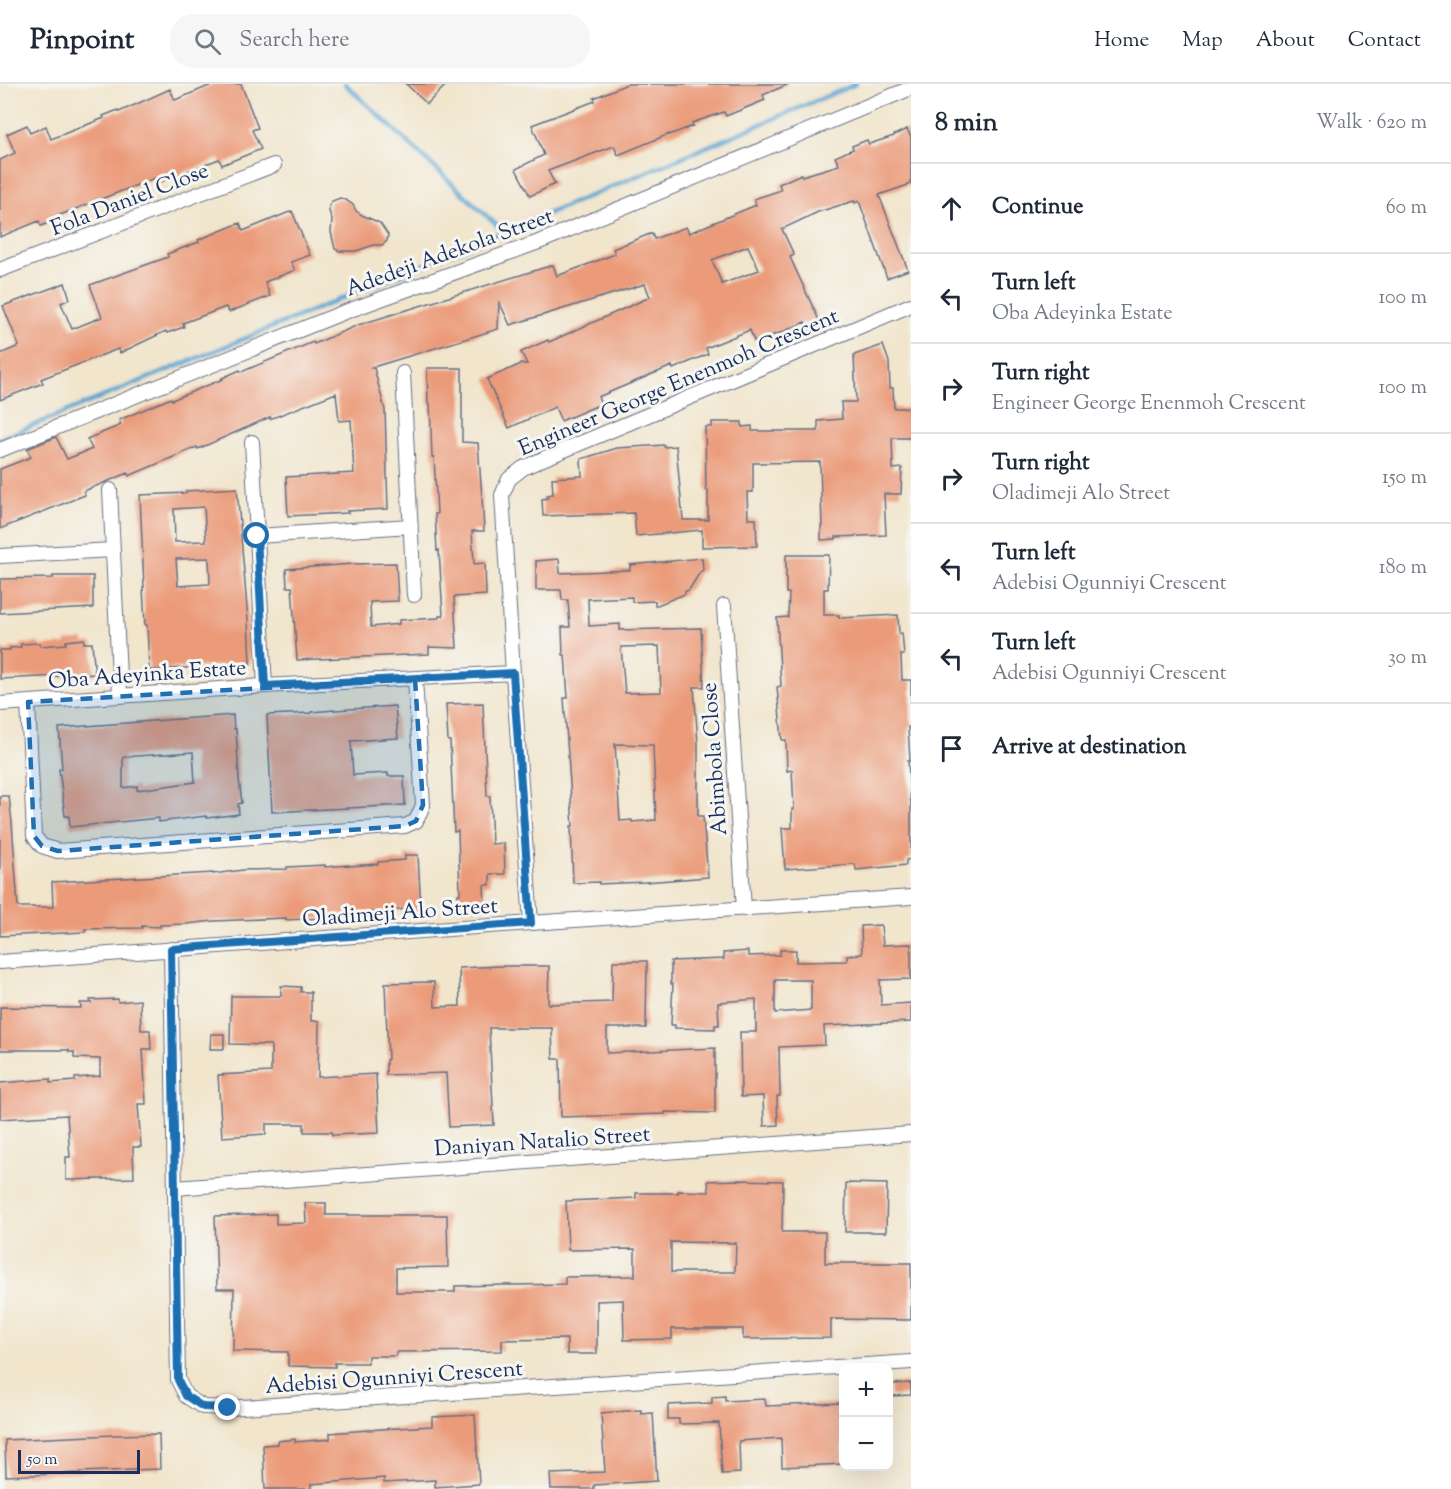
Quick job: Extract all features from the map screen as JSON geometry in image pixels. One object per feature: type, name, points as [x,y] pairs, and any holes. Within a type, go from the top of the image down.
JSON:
[{"type":"street","name":"Adedeji Adekola Street","points":[[0,450],[342,313],[539,242],[911,88]]},
{"type":"street","name":"Fola Daniel Close","points":[[0,270],[274,165]]},
{"type":"street","name":"Engineer George Enenmoh Crescent","points":[[531,923],[502,495],[509,479],[523,468],[544,458],[911,305]]},
{"type":"street","points":[[403,373],[414,595]]},
{"type":"street","points":[[252,442],[265,686]]},
{"type":"street","points":[[110,490],[120,696]]},
{"type":"street","points":[[257,536],[411,526]]},
{"type":"street","points":[[0,556],[113,550]]},
{"type":"street","name":"Abimbola Close","points":[[724,606],[744,909]]},
{"type":"street","name":"Oba Adeyinka Estate","points":[[0,704],[265,686],[513,673]]},
{"type":"street","points":[[28,702],[34,836],[42,846],[58,851],[405,826],[416,821],[423,805],[416,679]]},
{"type":"street","name":"Oladimeji Alo Street","points":[[0,962],[911,897]]},
{"type":"street","name":"Adebisi Ogunniyi Crescent","points":[[171,949],[178,1380],[186,1396],[203,1407],[228,1408],[911,1362]]},
{"type":"street","name":"Daniyan Natalio Street","points":[[175,1188],[911,1134]]},
{"type":"highlighted area","points":[[415,679],[423,805],[416,821],[405,826],[58,851],[42,846],[34,836],[28,702]]},
{"type":"building","points":[[214,84],[241,84],[258,128],[252,130],[261,149],[222,165],[219,159],[157,183],[155,178],[55,217],[56,220],[41,226],[39,221],[0,237],[0,160],[15,153],[7,134],[27,125],[30,133],[46,126],[51,139],[170,89],[175,100]]},
{"type":"building","points":[[406,84],[447,84],[427,104]]},
{"type":"building","points":[[627,84],[789,84],[763,95],[765,100],[726,116],[724,112],[692,123],[693,126],[618,155],[614,146],[548,171],[555,184],[530,196],[516,169],[544,155],[532,125],[595,101],[594,98]]},
{"type":"building","points":[[907,129],[911,137],[911,184],[879,195],[908,270],[887,278],[859,201],[818,212],[782,229],[794,255],[790,257],[823,329],[811,334],[805,322],[754,341],[750,330],[706,348],[708,354],[673,369],[672,366],[598,397],[601,404],[561,421],[555,407],[509,428],[487,379],[521,364],[527,364],[521,352],[650,297],[645,284],[510,325],[499,301],[498,329],[370,368],[374,368],[385,410],[388,509],[288,516],[286,477],[354,473],[351,420],[339,421],[336,393],[270,419],[270,417],[129,476],[128,473],[84,491],[85,495],[0,529],[0,469],[31,457],[27,449],[56,437],[67,459],[92,449],[87,439],[121,425],[119,420],[223,379],[240,370],[241,372],[358,325],[553,265],[557,276],[615,254],[613,249],[652,233],[654,239],[686,227],[689,233],[756,205],[754,199],[781,190],[779,184],[801,174],[802,176],[839,165],[835,157],[853,149],[852,146],[867,140],[869,144]],"holes":[[[748,246],[759,270],[722,284],[712,260]]]},
{"type":"building","points":[[340,198],[353,205],[362,215],[380,223],[388,235],[387,241],[382,245],[356,251],[335,249],[329,206],[332,201]]},
{"type":"building","points":[[292,211],[310,255],[291,262],[295,270],[265,282],[270,296],[229,312],[226,307],[183,323],[184,327],[167,333],[166,331],[120,353],[118,349],[41,379],[43,383],[0,400],[0,354],[19,346],[3,306],[65,283],[70,299],[61,303],[72,329],[102,317],[90,285],[168,257],[167,254],[240,223],[243,231]]},
{"type":"building","points":[[883,345],[889,362],[890,388],[893,388],[894,408],[911,408],[911,438],[892,438],[893,469],[902,468],[901,494],[884,494],[886,535],[836,537],[836,539],[821,540],[820,462],[753,463],[753,492],[747,492],[748,519],[756,519],[757,546],[702,547],[702,530],[636,536],[634,513],[543,516],[542,499],[553,494],[552,478],[582,476],[581,459],[617,448],[664,445],[664,447],[676,446],[683,520],[708,520],[705,427],[712,427],[712,422],[742,422],[742,427],[752,426],[752,431],[818,431],[818,421],[842,419],[841,402],[856,402],[854,355]]},
{"type":"building","points":[[427,368],[462,368],[462,442],[478,443],[483,512],[484,531],[472,531],[474,564],[485,563],[486,595],[454,597],[457,648],[429,647],[429,654],[297,660],[292,587],[287,587],[286,569],[396,563],[398,601],[370,602],[371,627],[399,624],[399,620],[443,616],[439,550],[437,551],[434,457],[432,457]]},
{"type":"building","points":[[237,488],[250,664],[149,670],[140,495],[186,493],[186,491]],"holes":[[[204,507],[206,541],[175,542],[174,509]],[[209,558],[209,584],[178,586],[176,559]]]},
{"type":"building","points":[[786,555],[829,555],[828,589],[824,589],[824,615],[839,615],[839,618],[898,615],[899,634],[902,633],[904,655],[901,655],[902,680],[911,680],[911,727],[908,727],[910,761],[908,761],[911,859],[906,860],[906,865],[856,870],[855,864],[785,869],[782,828],[792,828],[792,809],[794,809],[792,770],[787,771],[786,740],[782,740],[777,687],[781,686],[777,618],[788,617]]},
{"type":"building","points":[[702,558],[703,570],[689,590],[685,591],[685,594],[655,606],[655,601],[632,602],[632,597],[588,599],[589,626],[620,624],[620,630],[701,628],[704,687],[694,687],[698,743],[698,816],[703,816],[708,877],[645,882],[573,883],[571,826],[573,826],[564,698],[568,698],[562,627],[570,627],[568,600],[562,600],[561,590],[536,590],[536,561],[559,559],[560,573],[630,570],[630,565]],"holes":[[[659,646],[661,692],[625,693],[621,647]],[[615,744],[653,745],[656,820],[620,821]]]},
{"type":"building","points":[[53,576],[93,576],[93,608],[0,613],[0,579],[53,578]]},
{"type":"building","points":[[84,639],[84,643],[92,643],[95,674],[0,679],[0,650],[21,647],[21,644],[40,643],[40,646],[66,644],[66,641]]},
{"type":"building","points":[[483,703],[487,796],[490,796],[492,844],[504,843],[505,874],[490,874],[490,885],[484,885],[485,908],[458,910],[458,894],[460,894],[458,831],[454,832],[446,704]]},
{"type":"building","points":[[395,706],[398,738],[351,741],[353,775],[388,773],[388,776],[404,776],[405,805],[272,812],[267,715]]},
{"type":"building","points":[[233,715],[242,803],[238,804],[239,814],[159,822],[159,818],[70,827],[69,816],[65,816],[59,769],[62,769],[59,728]],"holes":[[[193,752],[195,782],[137,790],[137,786],[123,788],[123,757]]]},
{"type":"building","points":[[0,796],[9,796],[18,907],[53,907],[52,882],[213,874],[243,870],[287,869],[287,867],[378,864],[378,862],[405,860],[405,855],[418,855],[421,910],[408,909],[350,915],[325,914],[325,918],[214,921],[160,925],[160,927],[85,929],[85,932],[0,936]]},
{"type":"building","points":[[881,925],[883,945],[911,944],[911,979],[880,980],[881,1005],[911,1003],[911,1022],[824,1026],[825,1045],[779,1047],[778,1125],[764,1126],[763,1096],[741,1097],[740,1032],[756,1032],[756,999],[718,1003],[719,1025],[715,1025],[715,1029],[675,1028],[675,1025],[671,1025],[673,984],[671,984],[671,961],[724,959],[723,953],[748,951],[748,956],[780,955],[780,950],[796,950],[796,962],[847,961],[847,955],[862,954],[861,926]],"holes":[[[775,980],[811,980],[811,1010],[775,1013]]]},
{"type":"building","points":[[613,961],[647,961],[646,1028],[607,1028],[607,1053],[715,1048],[715,1113],[665,1112],[665,1114],[561,1117],[560,1059],[553,1059],[552,1028],[489,1028],[494,1125],[449,1127],[446,1073],[386,1075],[386,1060],[388,1059],[385,983],[434,982],[435,1007],[460,1006],[459,968],[549,966],[548,1004],[612,1002]]},
{"type":"building","points":[[281,986],[301,987],[301,992],[311,992],[311,1021],[319,1021],[318,1077],[376,1074],[379,1133],[332,1135],[332,1132],[304,1132],[304,1124],[266,1124],[266,1134],[222,1137],[218,1075],[271,1072],[271,1045],[230,1044],[231,996],[281,996]]},
{"type":"building","points":[[118,999],[118,1002],[140,1000],[141,1030],[150,1030],[151,1049],[143,1049],[146,1104],[138,1104],[141,1147],[133,1147],[134,1178],[66,1180],[66,1157],[70,1157],[67,1115],[0,1119],[0,1083],[50,1079],[50,1083],[100,1076],[100,1059],[74,1058],[74,1052],[69,1052],[69,1050],[0,1050],[0,1007],[81,1008],[80,1003],[91,1003],[90,1000]]},
{"type":"building","points":[[211,1034],[224,1034],[224,1049],[210,1049]]},
{"type":"building","points":[[708,1181],[783,1181],[782,1232],[825,1232],[825,1263],[911,1263],[911,1320],[831,1319],[831,1338],[743,1339],[743,1329],[672,1329],[672,1339],[624,1340],[623,1300],[597,1301],[597,1354],[567,1354],[567,1339],[502,1340],[502,1351],[396,1352],[396,1356],[368,1356],[368,1363],[335,1363],[335,1367],[288,1366],[288,1352],[233,1351],[234,1289],[217,1289],[215,1216],[276,1214],[276,1224],[306,1223],[305,1203],[326,1203],[326,1215],[447,1215],[448,1267],[396,1268],[396,1292],[455,1292],[455,1286],[565,1284],[565,1277],[635,1276],[635,1249],[568,1250],[566,1201],[636,1198],[636,1193],[709,1192]],"holes":[[[671,1242],[736,1243],[735,1272],[671,1272]]]},
{"type":"building","points":[[846,1183],[887,1184],[886,1232],[845,1232]]},
{"type":"building","points":[[911,1383],[911,1395],[893,1396],[893,1384]]},
{"type":"building","points":[[725,1396],[725,1401],[765,1399],[766,1406],[839,1403],[839,1464],[782,1467],[781,1438],[739,1441],[740,1473],[722,1474],[719,1423],[679,1424],[679,1419],[668,1419],[668,1405],[712,1403],[712,1397]]},
{"type":"building","points":[[641,1410],[641,1414],[653,1413],[657,1481],[594,1485],[594,1489],[551,1489],[550,1474],[605,1472],[601,1413]]},
{"type":"building","points":[[475,1415],[479,1484],[435,1487],[435,1480],[384,1483],[384,1478],[311,1484],[311,1489],[265,1489],[263,1445],[295,1439],[295,1442],[330,1439],[330,1433],[432,1426],[432,1417]]},
{"type":"building","points":[[159,1434],[160,1469],[6,1476],[5,1440]]},
{"type":"waterway","points":[[345,84],[504,232],[856,84]]},
{"type":"waterway","points":[[0,439],[504,232]]},
{"type":"route","points":[[228,1408],[203,1407],[186,1396],[178,1380],[171,949],[531,923],[513,673],[265,686],[257,536]]}]
